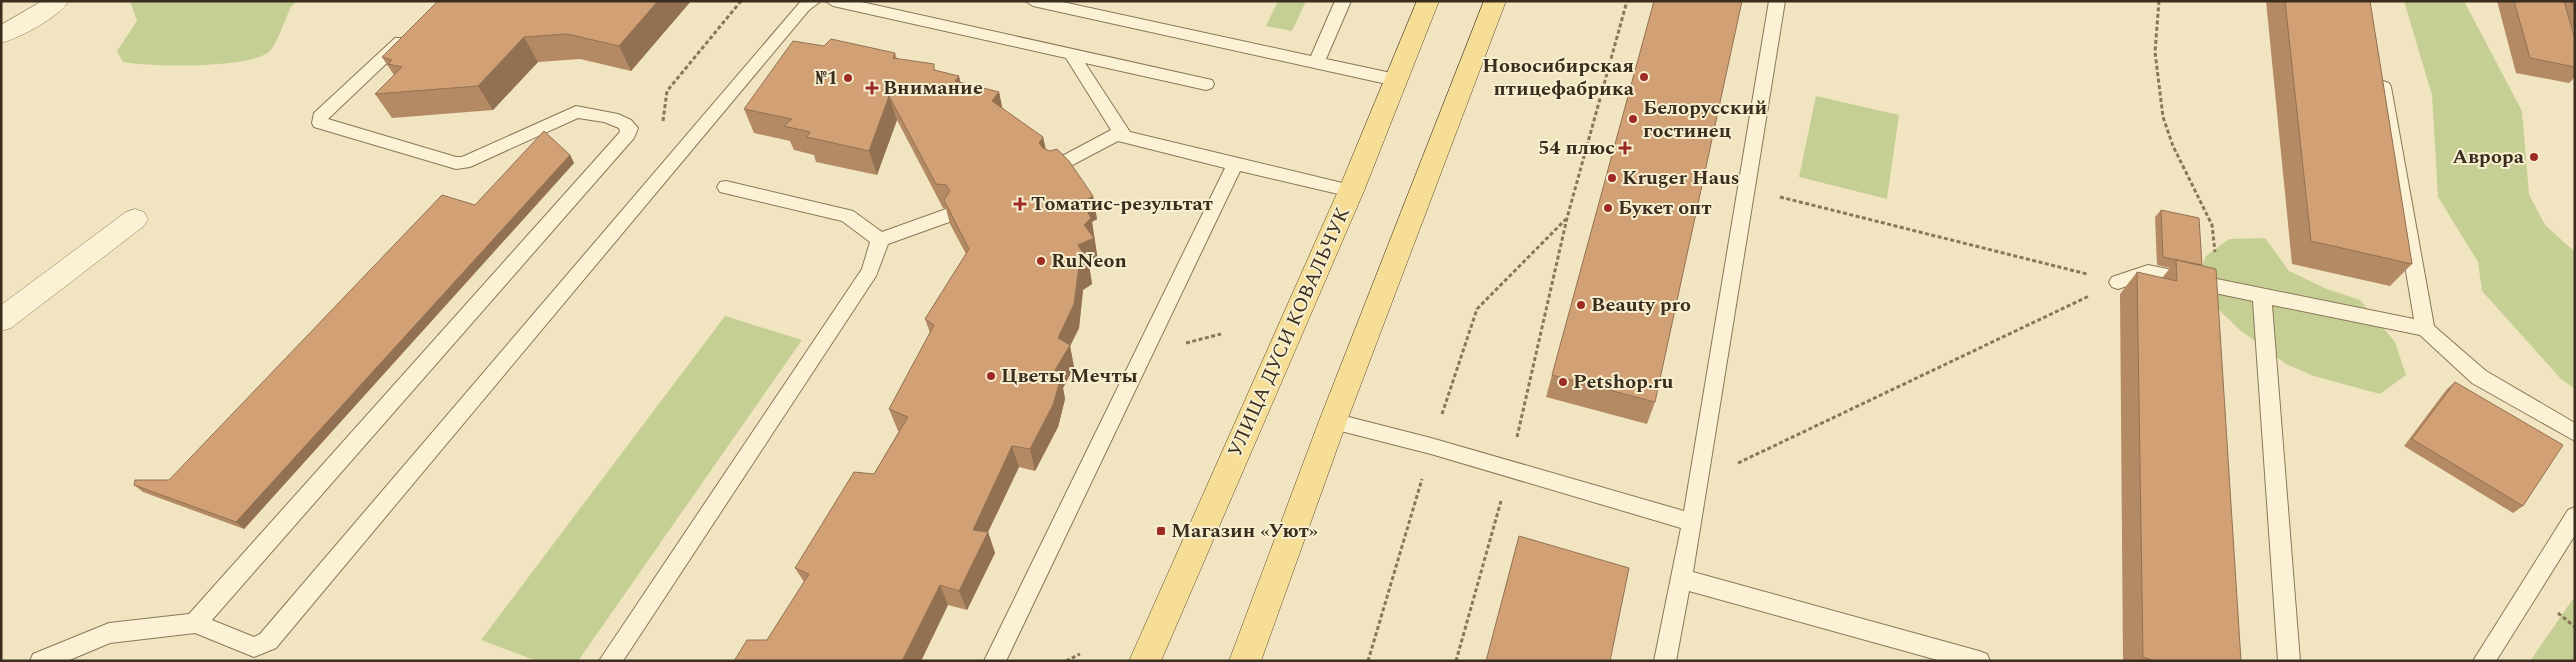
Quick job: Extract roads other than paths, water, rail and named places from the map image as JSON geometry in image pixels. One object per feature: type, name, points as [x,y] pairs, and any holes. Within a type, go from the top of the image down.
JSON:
[{"type":"main road","name":"УЛИЦА ДУСИ КОВАЛЬЧУК","points":[[1145,661],[1351,191],[1428,1]]},
{"type":"main road","points":[[1245,661],[1334,421],[1495,1]]},
{"type":"street","points":[[1,35],[32,19],[58,1]]},
{"type":"street","points":[[1,320],[135,219]]},
{"type":"lane","points":[[41,661],[109,633],[195,624],[254,647],[268,642],[798,14],[813,1]]},
{"type":"lane","points":[[833,1],[1206,84]]},
{"type":"lane","points":[[1033,1],[1396,80]]},
{"type":"lane","points":[[1316,62],[1344,1]]},
{"type":"lane","points":[[1665,661],[1692,522],[1776,1]]},
{"type":"lane","points":[[195,624],[628,134],[630,128],[625,124],[586,112],[576,112],[473,160],[456,163],[320,123],[320,117],[417,27]]},
{"type":"lane","points":[[1071,54],[1120,133],[1130,140],[1351,191]]},
{"type":"lane","points":[[2380,71],[2425,329]]},
{"type":"lane","points":[[1055,167],[1120,133]]},
{"type":"lane","points":[[995,661],[1235,164]]},
{"type":"lane","points":[[726,187],[847,216],[880,240]]},
{"type":"lane","points":[[880,240],[946,216]]},
{"type":"lane","points":[[610,661],[870,271],[880,240]]},
{"type":"lane","points":[[2118,282],[2148,272],[2425,329],[2480,377],[2575,432]]},
{"type":"lane","points":[[2262,296],[2289,661]]},
{"type":"lane","points":[[1334,421],[1432,446],[1509,471],[1692,522]]},
{"type":"lane","points":[[2484,661],[2575,516]]},
{"type":"lane","points":[[1682,579],[1979,661]]},
{"type":"place","name":"Новосибирская птицефабрика","points":[[1644,77]]},
{"type":"place","name":"№1","points":[[848,78]]},
{"type":"place","name":"Внимание","points":[[872,88]]},
{"type":"place","name":"Белорусский гостинец","points":[[1633,119]]},
{"type":"place","name":"54 плюс","points":[[1625,148]]},
{"type":"place","name":"Аврора","points":[[2534,157]]},
{"type":"place","name":"Kruger Haus","points":[[1612,178]]},
{"type":"place","name":"Томатис-результат","points":[[1020,204]]},
{"type":"place","name":"Букет опт","points":[[1608,208]]},
{"type":"place","name":"RuNeon","points":[[1041,261]]},
{"type":"place","name":"Beauty pro","points":[[1581,305]]},
{"type":"place","name":"Цветы Мечты","points":[[991,376]]},
{"type":"place","name":"Petshop.ru","points":[[1563,382]]},
{"type":"place","name":"Магазин «Уют»","points":[[1161,531]]}]
